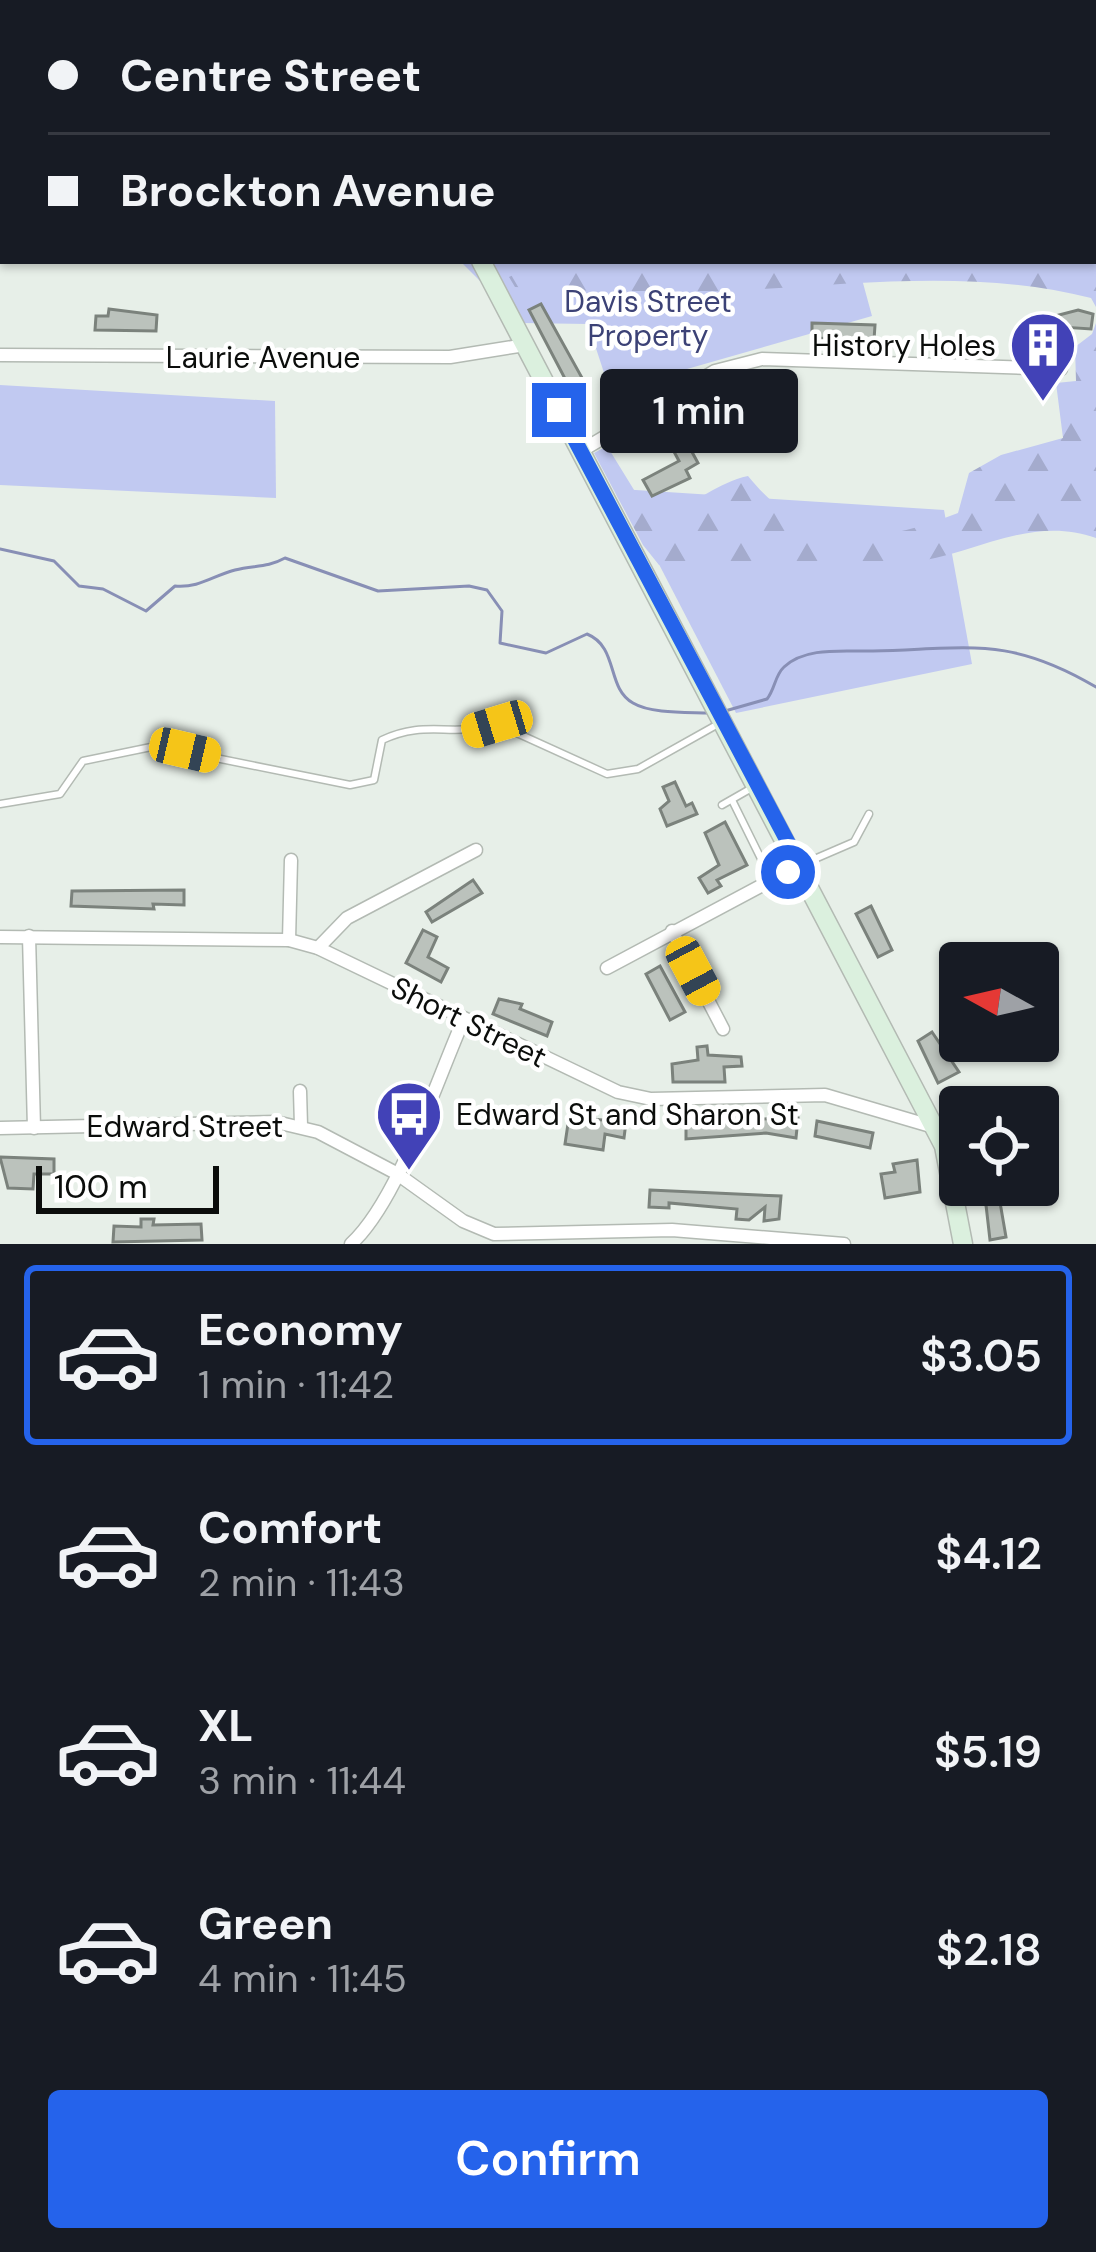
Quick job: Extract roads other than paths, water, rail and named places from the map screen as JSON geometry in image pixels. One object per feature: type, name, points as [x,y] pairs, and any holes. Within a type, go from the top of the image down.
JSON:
[{"type":"main road","points":[[483,264],[939,1132]]},
{"type":"main road","points":[[959,1206],[963,1244]]},
{"type":"street","name":"Laurie Avenue","points":[[0,355],[450,357],[525,345]]},
{"type":"street","points":[[581,451],[716,371],[762,359],[1061,369]]},
{"type":"street","points":[[318,948],[347,918],[476,850]]},
{"type":"street","points":[[290,940],[291,860]]},
{"type":"street","points":[[608,968],[800,865]]},
{"type":"street","points":[[672,931],[723,1029]]},
{"type":"street","points":[[29,936],[34,1128]]},
{"type":"street","name":"Short Street","points":[[0,937],[290,940],[318,948],[463,1021],[634,1096],[825,1095],[934,1127]]},
{"type":"street","points":[[351,1244],[368,1228],[396,1173],[463,1021]]},
{"type":"street","points":[[300,1090],[301,1126]]},
{"type":"street","name":"Edward Street","points":[[0,1128],[251,1121],[301,1126],[396,1173],[495,1239],[672,1230],[844,1244]]},
{"type":"lane","points":[[0,804],[48,799],[60,794],[83,761],[156,746],[350,785],[362,783],[374,780],[382,740],[413,725],[462,734],[497,724],[607,774],[638,769],[720,715]]},
{"type":"lane","points":[[722,805],[758,785]]},
{"type":"lane","points":[[732,800],[771,880]]},
{"type":"lane","points":[[800,865],[858,839],[869,814]]},
{"type":"waterway","points":[[0,549],[54,561],[79,586],[103,589],[146,611],[175,586],[285,558],[378,591],[469,586],[487,590],[502,611],[500,643],[546,653],[587,634],[604,648],[619,688],[633,703],[659,711],[709,713]]},
{"type":"waterway","points":[[725,711],[767,699],[784,667],[803,656],[826,652],[962,648],[1012,652],[1065,670],[1096,687]]},
{"type":"place","name":"History Holes","points":[[1043,404]]},
{"type":"place","name":"Edward St and Sharon St","points":[[409,1173]]},
{"type":"park label","name":"Davis Street Property","points":[[648,318]]}]
